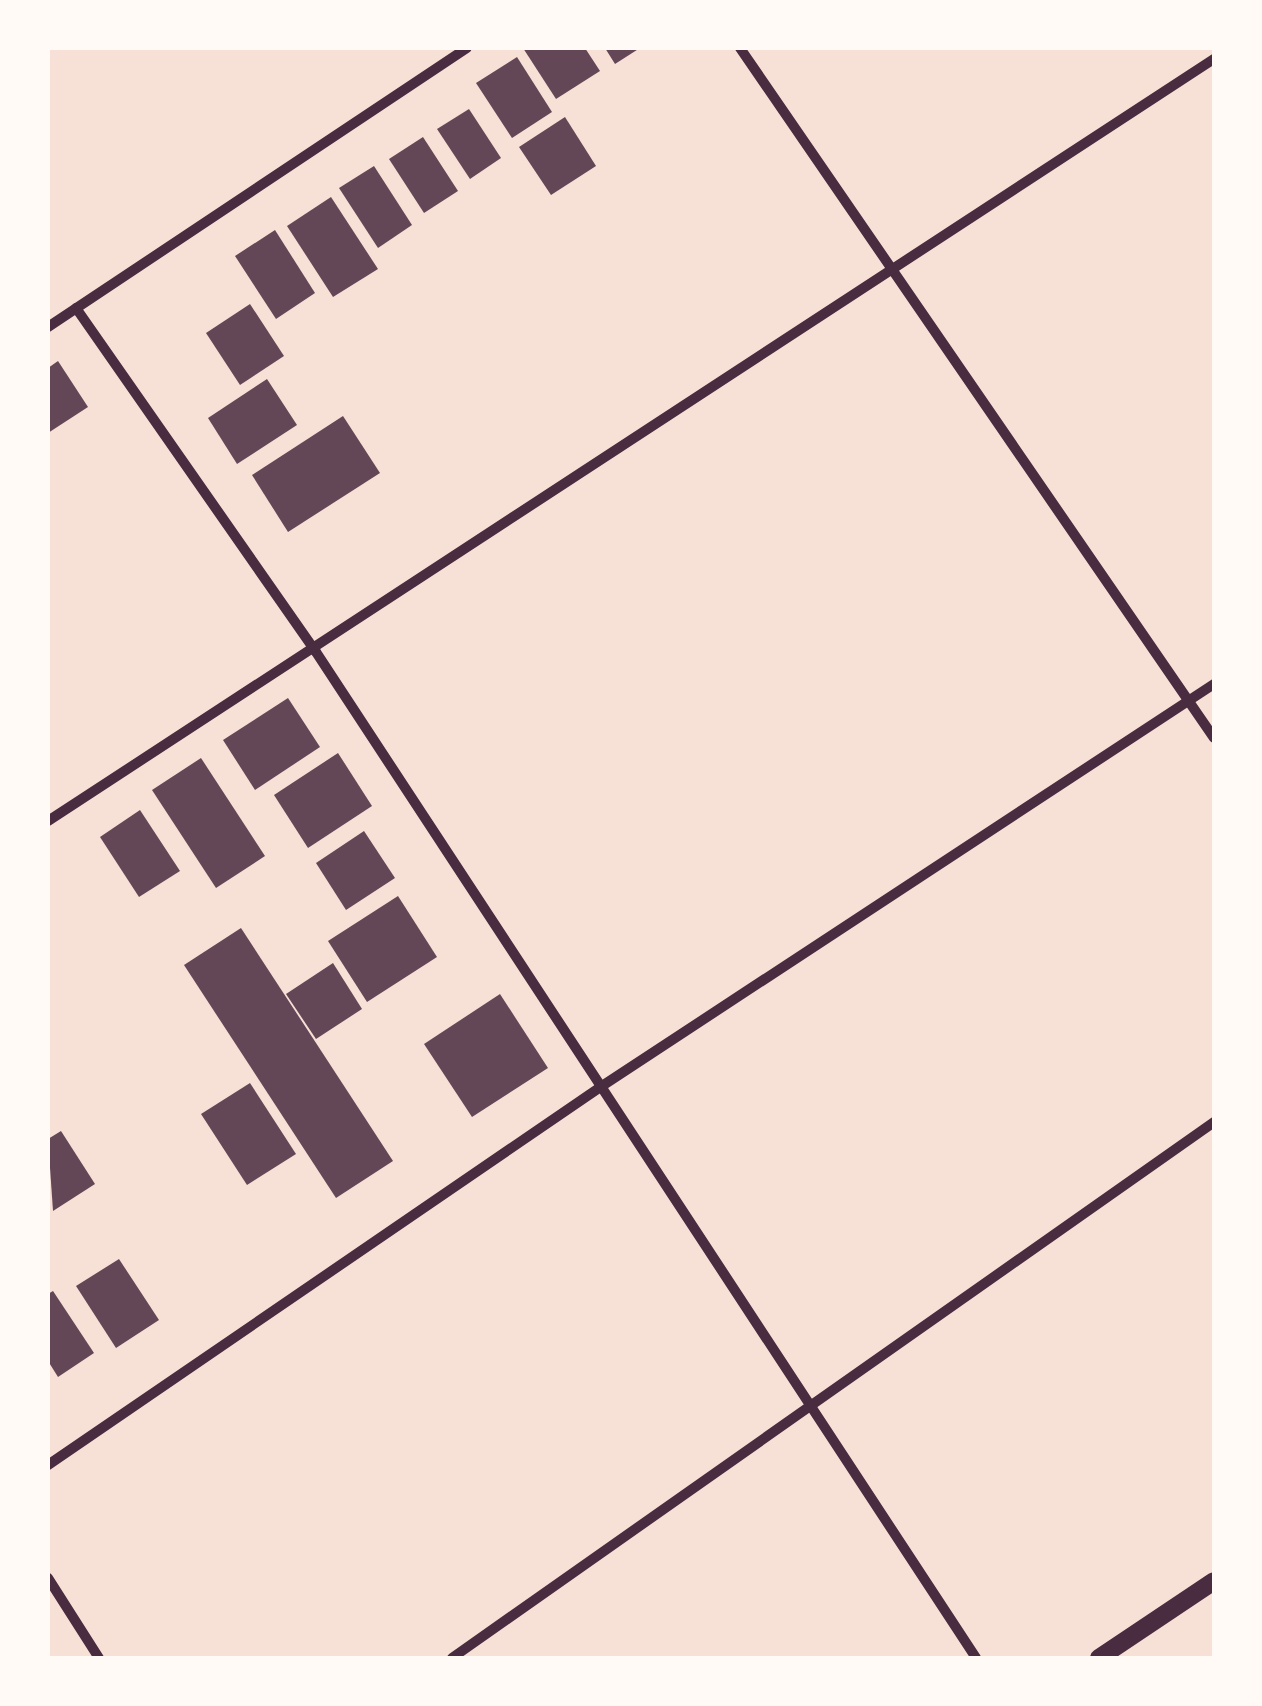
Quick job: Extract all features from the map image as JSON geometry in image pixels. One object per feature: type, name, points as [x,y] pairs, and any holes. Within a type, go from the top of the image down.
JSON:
[{"type":"street","points":[[48,327],[468,48]]},
{"type":"street","points":[[740,48],[1214,738]]},
{"type":"street","points":[[48,821],[316,652],[889,268],[1214,59]]},
{"type":"street","points":[[76,308],[316,652],[976,1658]]},
{"type":"street","points":[[48,1465],[602,1086],[1214,684]]},
{"type":"street","points":[[452,1658],[810,1402],[1214,1122]]},
{"type":"street","points":[[48,1578],[98,1658]]},
{"type":"street","points":[[1099,1658],[1214,1581]]},
{"type":"building","points":[[523,48],[585,48],[600,71],[556,99]]},
{"type":"building","points":[[605,48],[640,48],[615,64]]},
{"type":"building","points":[[517,57],[552,112],[512,138],[476,83]]},
{"type":"building","points":[[469,109],[501,158],[470,179],[437,129]]},
{"type":"building","points":[[565,117],[596,166],[551,195],[519,147]]},
{"type":"building","points":[[423,137],[458,191],[424,213],[389,159]]},
{"type":"building","points":[[374,166],[412,225],[378,248],[339,188]]},
{"type":"building","points":[[331,197],[378,269],[333,297],[287,226]]},
{"type":"building","points":[[275,230],[315,293],[276,319],[235,256]]},
{"type":"building","points":[[250,304],[284,356],[240,385],[206,333]]},
{"type":"building","points":[[58,361],[88,407],[48,433],[48,368]]},
{"type":"building","points":[[267,379],[297,425],[237,464],[208,418]]},
{"type":"building","points":[[343,416],[380,473],[288,532],[252,475]]},
{"type":"building","points":[[288,698],[320,747],[255,790],[223,740]]},
{"type":"building","points":[[338,753],[372,806],[308,848],[274,795]]},
{"type":"building","points":[[201,758],[265,856],[216,888],[152,790]]},
{"type":"building","points":[[140,810],[180,871],[139,897],[100,837]]},
{"type":"building","points":[[364,831],[395,878],[346,910],[316,863]]},
{"type":"building","points":[[398,896],[437,957],[367,1002],[328,941]]},
{"type":"building","points":[[241,928],[393,1161],[336,1198],[184,965]]},
{"type":"building","points":[[333,963],[362,1009],[316,1039],[286,994]]},
{"type":"building","points":[[500,994],[548,1068],[472,1117],[424,1044]]},
{"type":"building","points":[[250,1083],[296,1154],[247,1185],[201,1114]]},
{"type":"building","points":[[61,1131],[95,1184],[53,1211],[48,1139]]},
{"type":"building","points":[[119,1259],[159,1320],[116,1348],[76,1286]]},
{"type":"building","points":[[53,1291],[94,1353],[58,1377],[48,1361],[48,1294]]}]
